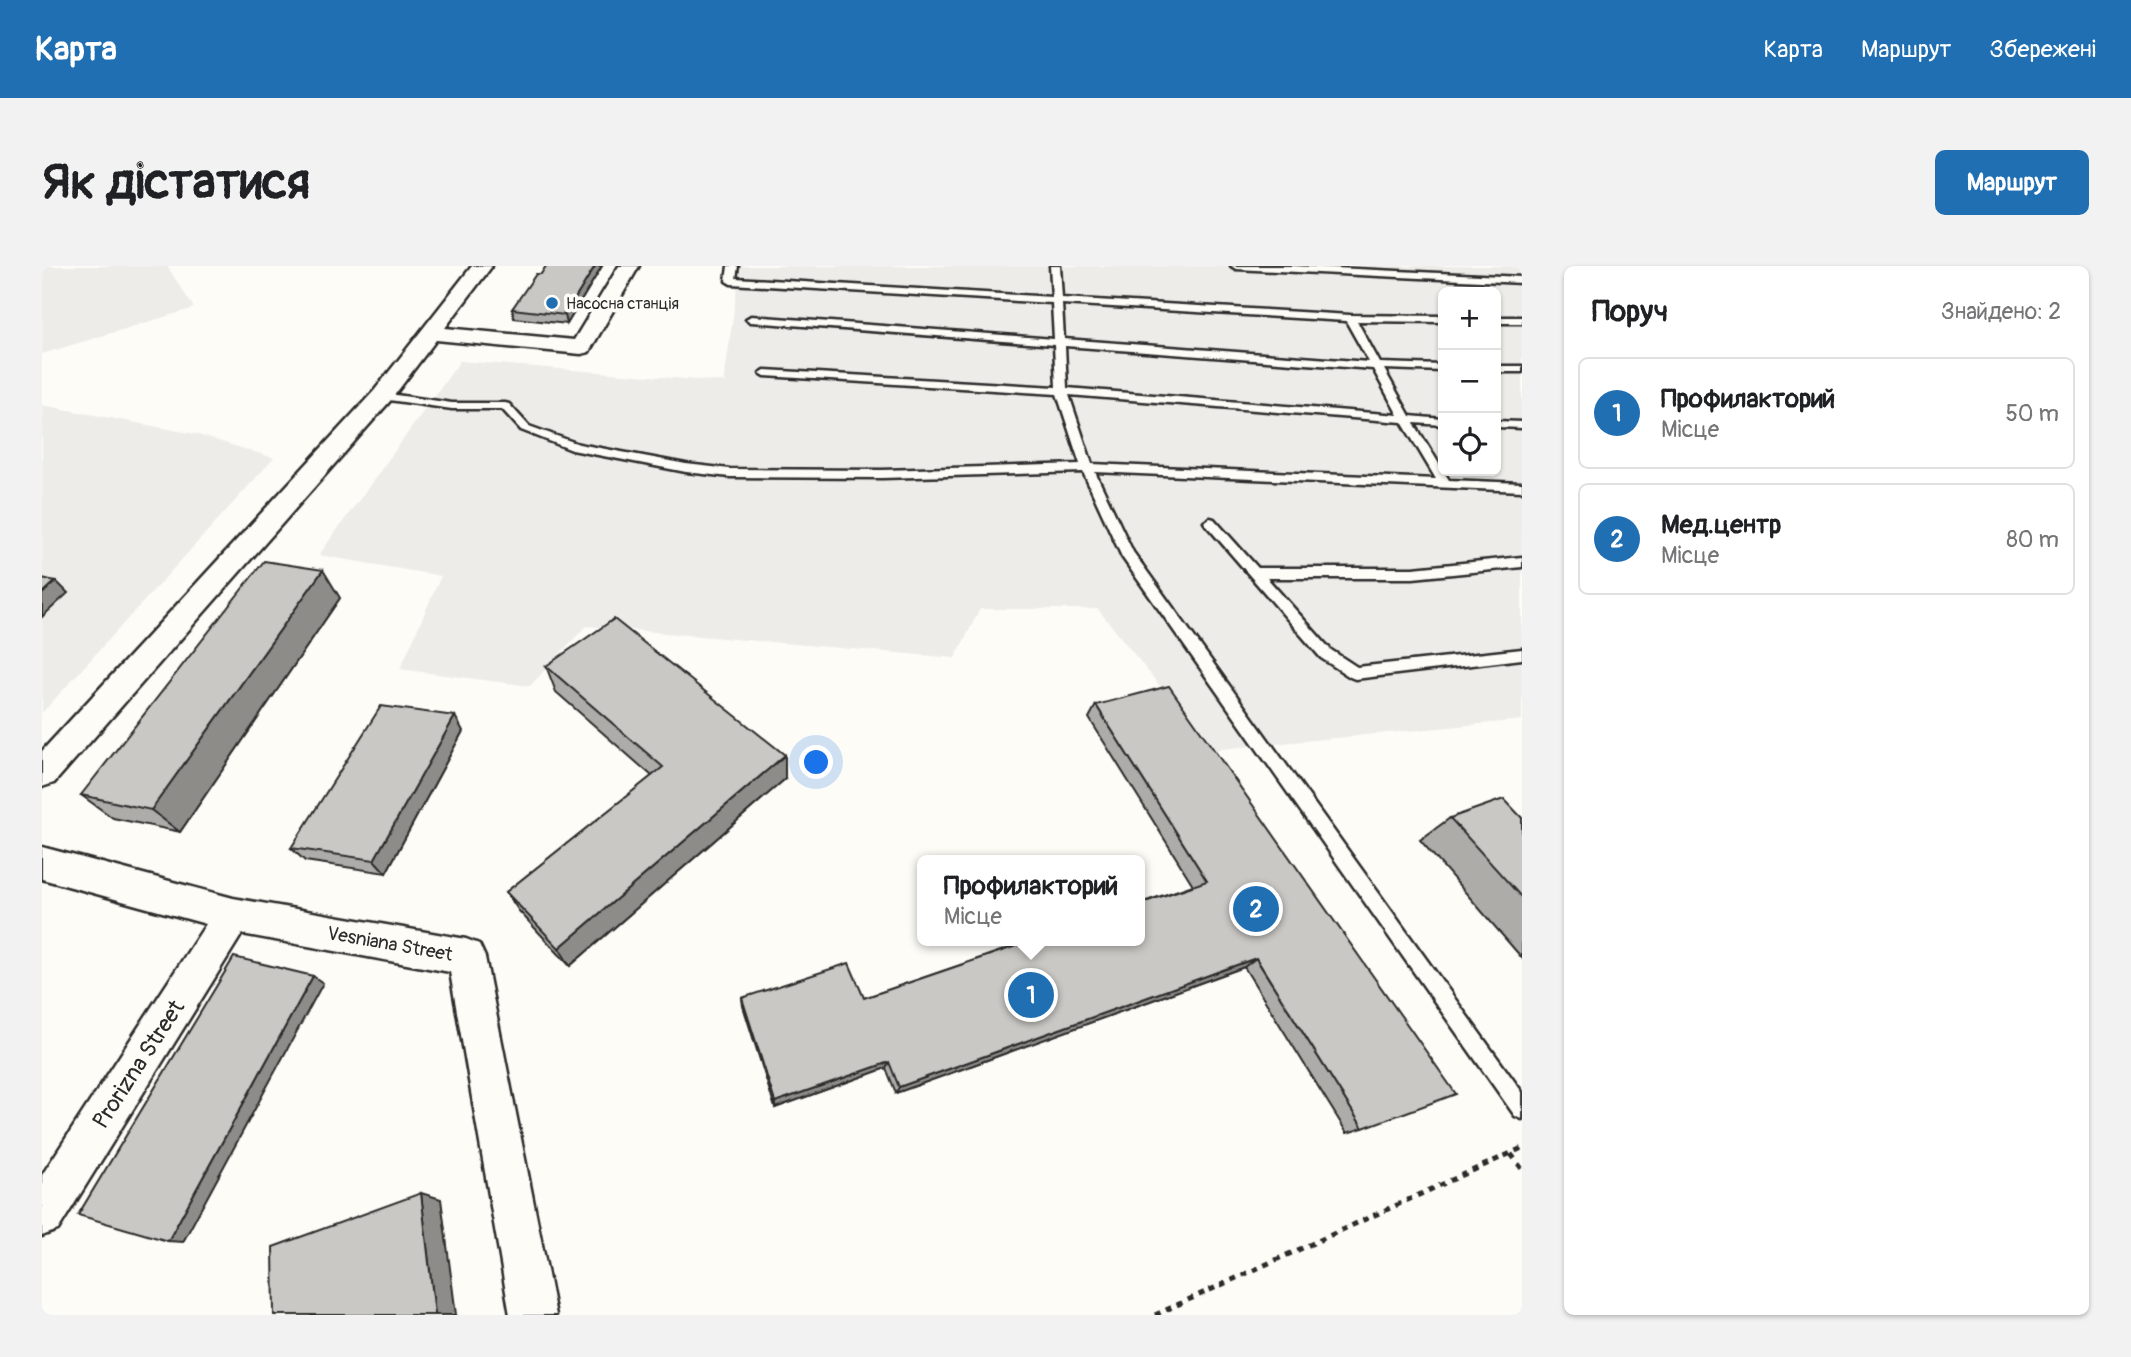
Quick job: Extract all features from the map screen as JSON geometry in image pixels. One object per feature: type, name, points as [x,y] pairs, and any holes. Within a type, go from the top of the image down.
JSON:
[{"type":"street","points":[[42,773],[382,396],[482,266]]},
{"type":"street","points":[[430,333],[581,347],[629,266]]},
{"type":"street","name":"Vesniana Street","points":[[42,863],[233,915],[466,957],[533,1315]]},
{"type":"street","name":"Prorizna Street","points":[[42,1214],[233,915]]},
{"type":"lane","points":[[733,266],[731,282],[1350,318],[1438,319]]},
{"type":"lane","points":[[1055,266],[1062,391],[1087,468],[1128,554],[1522,1109]]},
{"type":"lane","points":[[1236,266],[1522,280]]},
{"type":"lane","points":[[1350,318],[1445,484]]},
{"type":"lane","points":[[751,319],[1377,366],[1438,368]]},
{"type":"lane","points":[[1501,320],[1522,320]]},
{"type":"lane","points":[[1501,369],[1522,369]]},
{"type":"lane","points":[[765,373],[1062,391],[1438,422]]},
{"type":"lane","points":[[382,396],[452,406],[505,406],[525,428],[576,447],[687,468],[730,473],[882,474],[1087,468],[1522,487]]},
{"type":"lane","points":[[1501,424],[1522,425]]},
{"type":"lane","points":[[1210,522],[1326,654],[1355,673],[1522,654]]},
{"type":"lane","points":[[1255,573],[1413,573],[1522,562]]},
{"type":"path","points":[[1155,1315],[1522,1149]]},
{"type":"path","points":[[1510,1154],[1522,1169]]},
{"type":"shaded area","points":[[42,266],[167,266],[194,308],[42,354]]},
{"type":"shaded area","points":[[740,266],[1522,266],[1522,720],[1211,750],[1098,609],[980,609],[955,658],[586,626],[530,686],[400,669],[441,576],[319,555],[460,361],[724,382]]},
{"type":"shaded area","points":[[42,405],[195,434],[274,458],[42,713]]},
{"type":"building","points":[[546,266],[595,266],[565,315],[512,309],[536,274],[541,274]]},
{"type":"building","points":[[264,561],[323,570],[151,810],[81,795]]},
{"type":"building","points":[[42,578],[56,581],[42,594]]},
{"type":"building","points":[[614,619],[785,755],[559,948],[506,892],[663,767],[546,666]]},
{"type":"building","points":[[1169,686],[1456,1094],[1363,1128],[1256,958],[899,1087],[889,1062],[775,1102],[742,998],[849,963],[864,998],[1016,946],[1145,946],[1145,902],[1207,881],[1096,705]]},
{"type":"building","points":[[381,706],[455,716],[374,860],[291,848]]},
{"type":"building","points":[[1504,799],[1522,818],[1522,898],[1450,818]]},
{"type":"building","points":[[234,957],[313,976],[168,1241],[78,1215]]},
{"type":"building","points":[[421,1193],[435,1315],[274,1315],[273,1247]]},
{"type":"place","name":"Насосна станція","points":[[552,303]]},
{"type":"place","name":"Мед.центр","points":[[1256,909]]},
{"type":"place","name":"Профилакторий","points":[[1031,995]]}]
